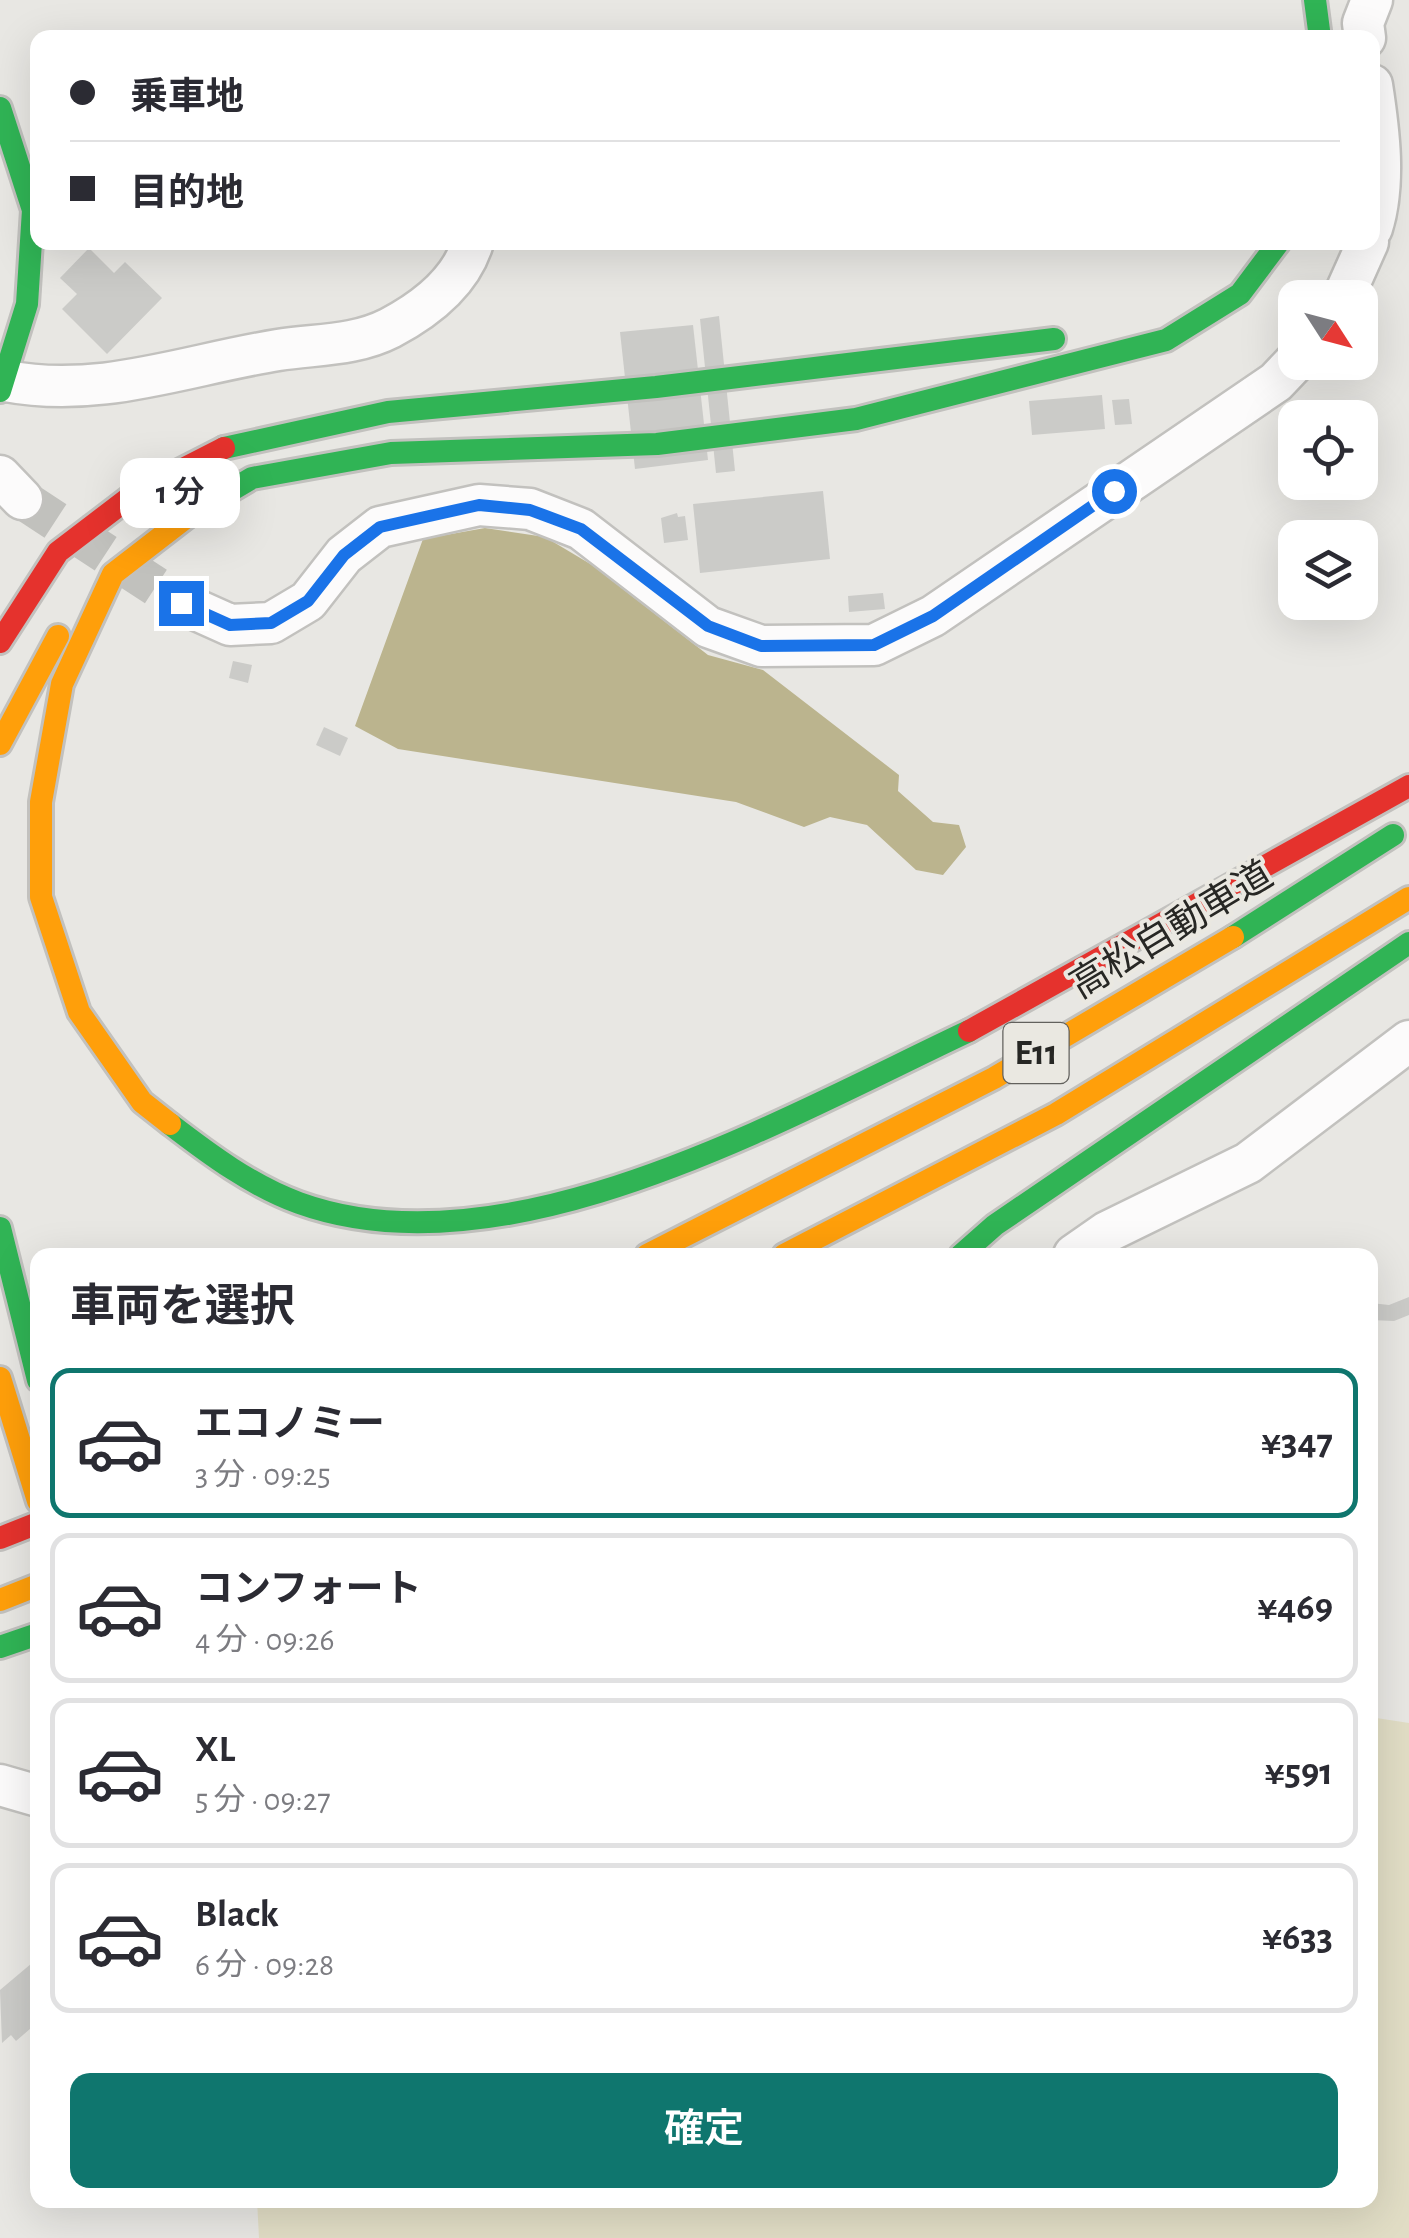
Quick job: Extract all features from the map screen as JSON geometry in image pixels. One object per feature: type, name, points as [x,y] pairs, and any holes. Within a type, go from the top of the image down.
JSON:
[{"type":"main road","points":[[1315,0],[1319,30]]},
{"type":"main road","points":[[0,108],[30,201]]},
{"type":"main road","points":[[3,386],[27,304],[30,250]]},
{"type":"main road","points":[[0,744],[4,728],[58,637],[114,574],[182,519],[252,478],[392,453],[657,444],[856,418],[1166,340],[1240,294],[1272,250]]},
{"type":"main road","points":[[0,608],[58,552],[134,494],[234,442],[388,412],[656,387],[1078,336]]},
{"type":"main road","points":[[0,642],[58,552]]},
{"type":"main road","points":[[114,574],[62,684],[42,802],[41,897],[80,1012],[142,1102],[213,1158],[300,1202],[380,1219],[475,1222],[579,1200],[736,1141],[980,1026],[1409,786]]},
{"type":"main road","name":"高松自動車道","points":[[661,1248],[994,1078],[1291,902],[1409,825]]},
{"type":"main road","name":"E11","points":[[798,1248],[1056,1114],[1409,898]]},
{"type":"main road","points":[[970,1248],[995,1225],[1409,943]]},
{"type":"main road","points":[[0,1228],[30,1348]]},
{"type":"main road","points":[[0,1378],[30,1475]]},
{"type":"main road","points":[[2,1538],[30,1526]]},
{"type":"main road","points":[[0,1646],[30,1637]]},
{"type":"street","points":[[1364,30],[1363,23],[1372,0]]},
{"type":"street","points":[[3,386],[88,387],[279,350],[354,342],[390,328],[439,296],[466,262],[470,250]]},
{"type":"street","points":[[1354,280],[1365,250]]},
{"type":"street","points":[[181,603],[230,625],[271,623],[308,601],[344,555],[380,527],[479,505],[530,510],[581,529],[708,626],[761,646],[874,645],[933,616],[1278,380]]},
{"type":"street","points":[[1084,1248],[1106,1232],[1248,1163],[1409,1042]]},
{"type":"street","points":[[0,1785],[30,1794]]},
{"type":"shaded area","points":[[485,528],[545,537],[592,565],[708,655],[763,670],[899,775],[898,791],[933,822],[959,825],[966,847],[943,875],[916,870],[867,825],[830,817],[804,827],[736,802],[398,749],[355,726],[423,539]]},
{"type":"shaded area","points":[[1378,1718],[1409,1723],[1409,2238],[259,2238],[257,2208],[1378,2208]]},
{"type":"building","points":[[91,250],[114,273],[125,262],[162,298],[107,354],[62,309],[77,294],[60,278]]},
{"type":"building","points":[[719,316],[735,471],[716,473],[700,319]]},
{"type":"building","points":[[693,325],[708,460],[635,469],[620,332]]},
{"type":"building","points":[[1102,395],[1105,429],[1032,435],[1029,401]]},
{"type":"building","points":[[1129,399],[1132,424],[1115,425],[1112,400]]},
{"type":"building","points":[[823,491],[830,559],[700,573],[693,504]]},
{"type":"building","points":[[677,513],[678,517],[685,516],[688,540],[664,543],[661,518]]},
{"type":"building","points":[[883,593],[885,609],[849,612],[848,596]]},
{"type":"building","points":[[233,661],[252,665],[248,683],[229,678]]},
{"type":"building","points":[[324,727],[348,738],[340,756],[316,745]]},
{"type":"building","points":[[1409,1297],[1409,1315],[1394,1321],[1378,1320],[1378,1304],[1389,1305]]},
{"type":"building","points":[[30,1965],[30,2029],[16,2041],[11,2035],[2,2043],[0,1990]]},
{"type":"tunnel","points":[[22,499],[181,603]]},
{"type":"traffic: fast","points":[[1315,0],[1319,30]]},
{"type":"traffic: fast","points":[[0,108],[30,201]]},
{"type":"traffic: fast","points":[[0,391],[27,304],[30,250]]},
{"type":"traffic: fast","points":[[188,516],[252,478],[391,453],[657,444],[856,419],[1166,340],[1240,294],[1273,250]]},
{"type":"traffic: fast","points":[[224,448],[388,412],[656,387],[1054,339]]},
{"type":"traffic: fast","points":[[1233,937],[1393,835]]},
{"type":"traffic: fast","points":[[969,1248],[995,1225],[1409,943]]},
{"type":"traffic: fast","points":[[170,1124],[248,1178],[299,1203],[380,1221],[465,1220],[554,1204],[643,1178],[816,1105],[969,1031]]},
{"type":"traffic: fast","points":[[0,1228],[30,1348]]},
{"type":"traffic: fast","points":[[0,1647],[30,1637]]},
{"type":"traffic: slow","points":[[170,1124],[142,1102],[79,1012],[41,897],[41,802],[62,684],[113,574],[188,516]]},
{"type":"traffic: slow","points":[[0,744],[58,636]]},
{"type":"traffic: slow","points":[[798,1248],[1056,1114],[1409,898]]},
{"type":"traffic: slow","points":[[661,1248],[994,1078],[1233,937]]},
{"type":"traffic: slow","points":[[0,1378],[30,1475]]},
{"type":"traffic: slow","points":[[0,1600],[30,1588]]},
{"type":"traffic: jam","points":[[0,642],[58,552],[134,494],[224,448]]},
{"type":"traffic: jam","points":[[969,1031],[1409,786]]},
{"type":"traffic: jam","points":[[0,1538],[30,1526]]},
{"type":"route","points":[[181,603],[230,625],[271,623],[308,601],[344,555],[380,527],[479,505],[530,510],[581,529],[708,626],[761,646],[874,645],[933,616],[1114,491]]}]
